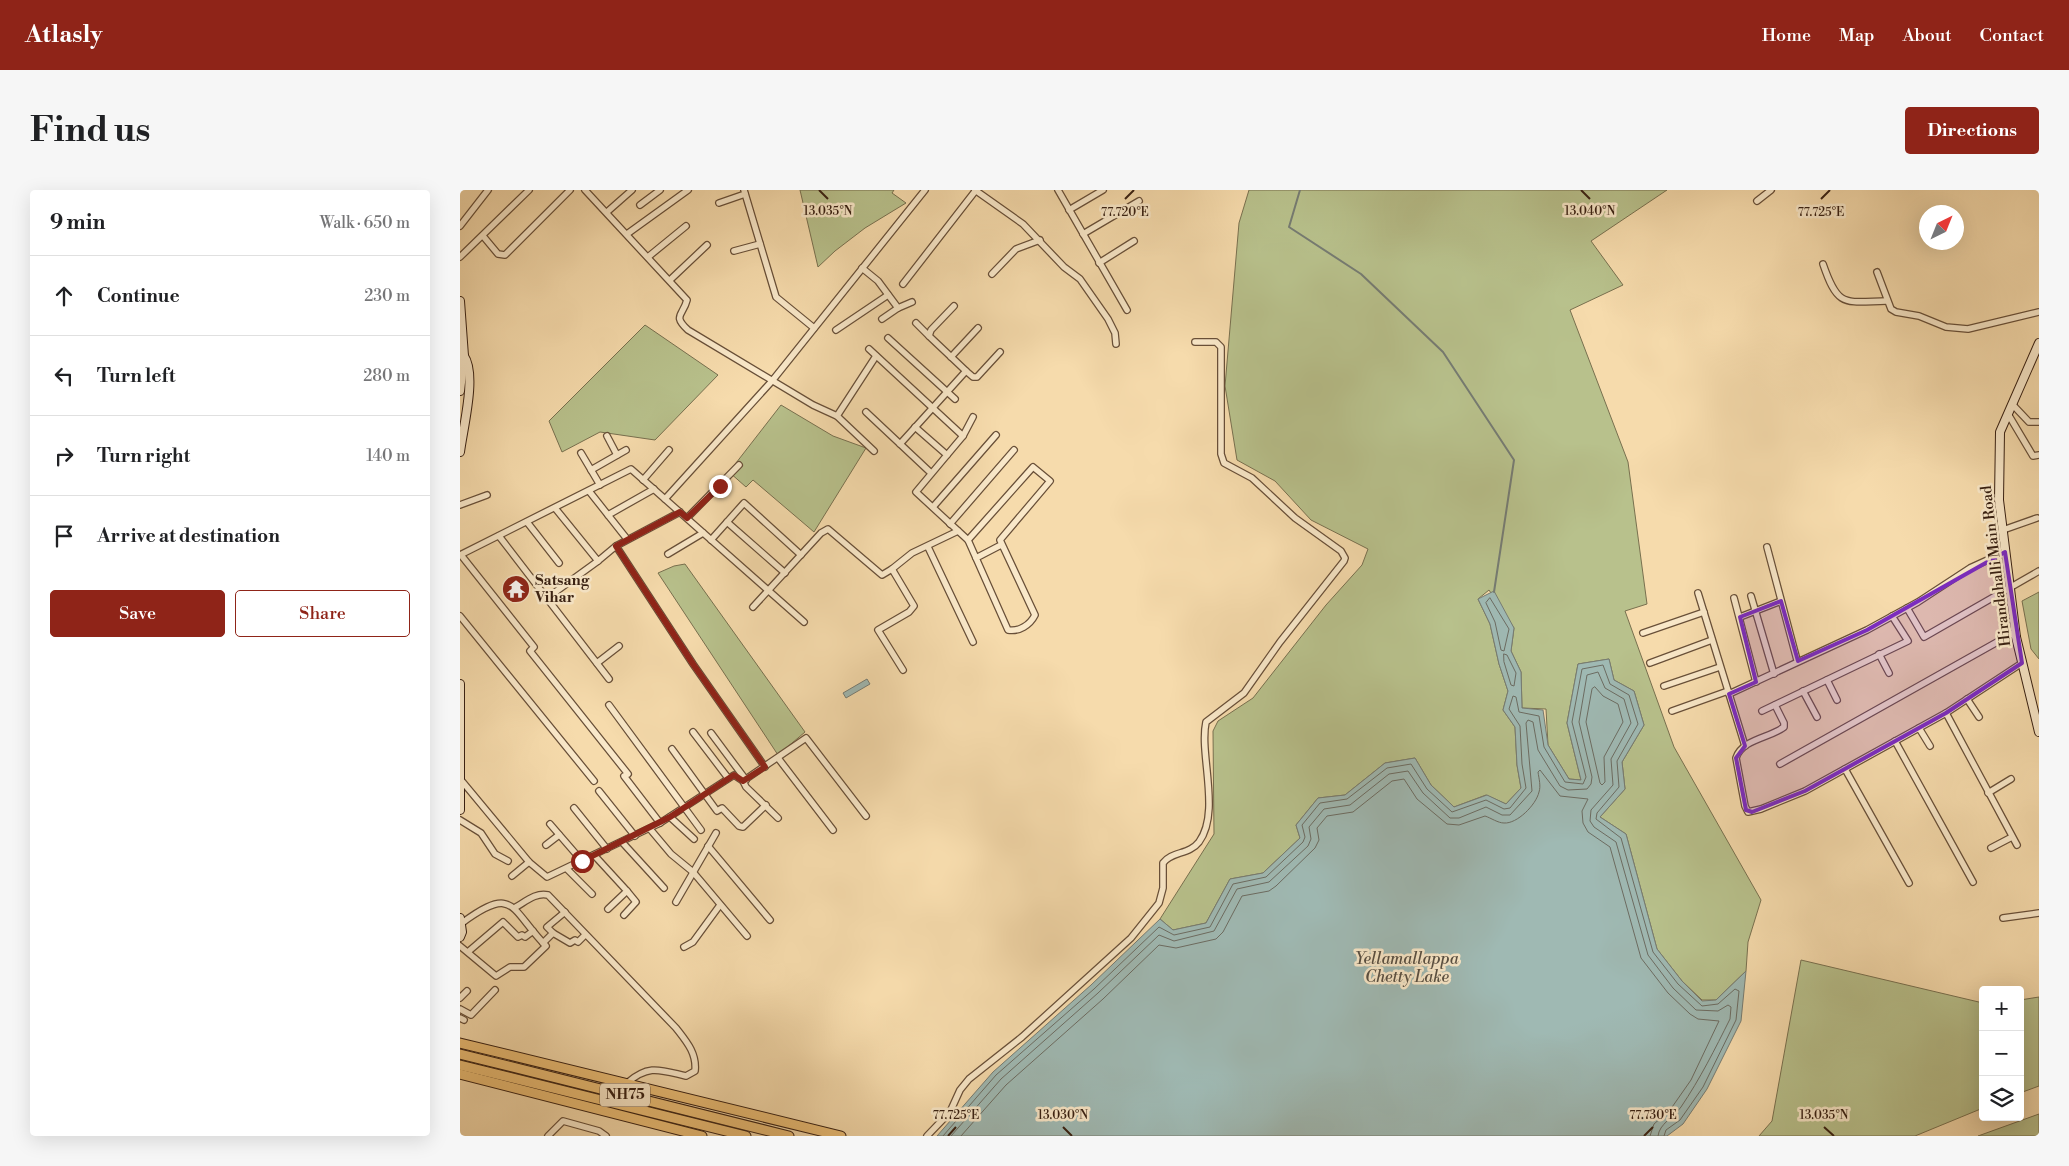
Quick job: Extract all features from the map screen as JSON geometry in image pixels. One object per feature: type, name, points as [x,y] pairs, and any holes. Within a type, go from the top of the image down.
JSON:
[{"type":"main road","points":[[460,301],[464,356],[460,392]]},
{"type":"main road","name":"Hirandahalli Main Road","points":[[2039,343],[2000,432],[1999,500],[2016,632],[2039,732]]},
{"type":"main road","points":[[460,452],[469,364],[464,356]]},
{"type":"main road","points":[[460,684],[460,810]]},
{"type":"main road","points":[[460,938],[461,920]]},
{"type":"main road","points":[[460,1043],[841,1136]]},
{"type":"main road","name":"NH75","points":[[460,1054],[789,1136]]},
{"type":"main road","name":"NH75","points":[[460,1065],[746,1136]]},
{"type":"main road","points":[[460,1074],[702,1136]]},
{"type":"street","points":[[460,226],[488,190]]},
{"type":"street","points":[[460,257],[529,190]]},
{"type":"street","points":[[483,236],[498,254],[505,254],[570,190]]},
{"type":"street","points":[[606,212],[632,190]]},
{"type":"street","points":[[640,205],[660,190]]},
{"type":"street","points":[[627,234],[688,190]]},
{"type":"street","points":[[665,499],[772,381],[925,190]]},
{"type":"street","points":[[903,284],[976,190],[1023,224],[1064,267],[1080,279],[1097,302],[1115,333],[1116,344]]},
{"type":"street","points":[[1058,190],[1127,310]]},
{"type":"street","points":[[1069,210],[1103,190]]},
{"type":"street","points":[[1757,201],[1770,190]]},
{"type":"street","points":[[587,191],[687,300],[679,316],[683,326],[772,381],[837,416],[874,451]]},
{"type":"street","points":[[719,203],[744,192],[776,297],[814,328]]},
{"type":"street","points":[[1083,234],[1139,201]]},
{"type":"street","points":[[648,257],[686,226]]},
{"type":"street","points":[[992,274],[1016,249],[1040,240]]},
{"type":"street","points":[[1099,263],[1134,240]]},
{"type":"street","points":[[734,251],[760,244]]},
{"type":"street","points":[[670,280],[707,245]]},
{"type":"street","points":[[1823,264],[1829,283],[1840,299],[1850,302],[1886,301]]},
{"type":"street","points":[[862,268],[878,280],[898,308]]},
{"type":"street","points":[[1877,272],[1886,301],[1896,312],[1919,316],[1950,328],[1968,329],[2039,312]]},
{"type":"street","points":[[836,330],[888,295]]},
{"type":"street","points":[[882,319],[898,308],[912,302]]},
{"type":"street","points":[[929,336],[929,332],[954,306]]},
{"type":"street","points":[[916,323],[973,377],[977,377],[1000,352]]},
{"type":"street","points":[[951,357],[978,328]]},
{"type":"street","points":[[888,338],[955,399]]},
{"type":"street","points":[[927,1136],[950,1112],[960,1090],[969,1079],[1013,1045],[1086,980],[1131,938],[1152,913],[1161,896],[1163,863],[1170,856],[1194,848],[1202,837],[1209,795],[1206,722],[1244,693],[1280,642],[1344,561],[1344,554],[1341,551],[1295,518],[1260,484],[1224,463],[1221,454],[1221,347],[1216,342],[1195,342]]},
{"type":"street","points":[[869,350],[963,436]]},
{"type":"street","points":[[837,416],[876,356]]},
{"type":"street","points":[[900,444],[966,371]]},
{"type":"street","points":[[2012,404],[2029,422],[2039,422]]},
{"type":"street","points":[[866,412],[931,473]]},
{"type":"street","points":[[2008,414],[2033,456],[2039,455]]},
{"type":"street","points":[[968,540],[1033,467],[1050,482],[1000,540],[1035,615],[1032,622],[1015,631],[1008,630],[968,540],[916,492],[963,436],[973,417]]},
{"type":"street","points":[[915,427],[947,455]]},
{"type":"street","points":[[933,507],[996,435]]},
{"type":"street","points":[[607,436],[618,455]]},
{"type":"street","points":[[591,470],[626,450]]},
{"type":"street","points":[[643,480],[669,450]]},
{"type":"street","points":[[950,524],[1014,450]]},
{"type":"street","points":[[581,453],[600,485]]},
{"type":"street","points":[[687,518],[739,465]]},
{"type":"street","points":[[660,823],[624,776],[628,774],[530,651],[534,647],[518,624],[460,555],[631,469],[804,622]]},
{"type":"street","points":[[608,515],[654,489]]},
{"type":"street","points":[[589,491],[627,539]]},
{"type":"street","points":[[460,505],[487,496]]},
{"type":"street","points":[[711,540],[744,504],[801,555]]},
{"type":"street","points":[[555,508],[598,561]]},
{"type":"street","points":[[547,598],[616,546],[680,512]]},
{"type":"street","points":[[2003,530],[2038,518]]},
{"type":"street","points":[[526,522],[559,562]]},
{"type":"street","points":[[727,522],[785,573]]},
{"type":"street","points":[[753,607],[821,533],[828,529],[882,575],[912,553],[958,531]]},
{"type":"street","points":[[668,554],[703,533]]},
{"type":"street","points":[[499,536],[609,679]]},
{"type":"street","points":[[976,558],[1001,545]]},
{"type":"street","points":[[616,546],[693,664],[765,767]]},
{"type":"street","points":[[1767,546],[1797,660]]},
{"type":"street","points":[[928,547],[974,642]]},
{"type":"street","points":[[1672,711],[1756,682],[1797,660],[1857,635],[1907,608],[1970,568],[2006,552]]},
{"type":"street","points":[[892,569],[914,606],[909,612],[878,630],[903,670]]},
{"type":"street","points":[[1907,608],[1924,637],[2010,590],[2039,571]]},
{"type":"street","points":[[1698,593],[1745,746]]},
{"type":"street","points":[[1751,596],[1774,674]]},
{"type":"street","points":[[1734,598],[1756,682]]},
{"type":"street","points":[[1740,617],[1756,613],[1781,601]]},
{"type":"street","points":[[1643,633],[1704,612]]},
{"type":"street","points":[[460,616],[594,781]]},
{"type":"street","points":[[1762,711],[1908,641],[1892,616]]},
{"type":"street","points":[[1780,764],[2016,632]]},
{"type":"street","points":[[1650,662],[1712,640]]},
{"type":"street","points":[[597,663],[619,646]]},
{"type":"street","points":[[1879,654],[1889,673]]},
{"type":"street","points":[[1774,705],[1784,723],[1784,727],[1745,746],[1738,752],[1736,764],[1748,812],[1761,809],[1805,791],[1946,713],[2022,663]]},
{"type":"street","points":[[1664,686],[1720,667]]},
{"type":"street","points":[[1827,680],[1837,700]]},
{"type":"street","points":[[1803,691],[1817,717]]},
{"type":"street","points":[[1967,699],[1979,718]]},
{"type":"street","points":[[609,705],[701,830]]},
{"type":"street","points":[[1946,713],[2016,845]]},
{"type":"street","points":[[1920,728],[1930,746]]},
{"type":"street","points":[[693,732],[728,778]]},
{"type":"street","points":[[711,733],[744,780],[746,787],[778,818]]},
{"type":"street","points":[[744,780],[806,738],[866,816]]},
{"type":"street","points":[[1895,741],[1973,882]]},
{"type":"street","points":[[672,749],[717,811],[722,808],[743,827],[766,805]]},
{"type":"street","points":[[778,758],[833,830]]},
{"type":"street","points":[[1845,769],[1909,883]]},
{"type":"street","points":[[461,780],[528,862],[548,877],[660,823],[734,775],[744,780]]},
{"type":"street","points":[[1988,793],[2011,780]]},
{"type":"street","points":[[599,790],[635,836]]},
{"type":"street","points":[[574,808],[607,849]]},
{"type":"street","points":[[670,817],[694,839]]},
{"type":"street","points":[[460,820],[481,834],[500,859],[508,861]]},
{"type":"street","points":[[550,824],[582,861]]},
{"type":"street","points":[[650,828],[671,854],[693,872],[746,936]]},
{"type":"street","points":[[676,902],[716,833]]},
{"type":"street","points":[[546,845],[560,835]]},
{"type":"street","points":[[1991,848],[2012,837]]},
{"type":"street","points":[[622,842],[664,888]]},
{"type":"street","points":[[708,846],[770,920]]},
{"type":"street","points":[[594,855],[636,902],[624,915]]},
{"type":"street","points":[[512,876],[528,862]]},
{"type":"street","points":[[567,868],[592,894]]},
{"type":"street","points":[[608,909],[627,891]]},
{"type":"street","points":[[516,908],[542,894],[548,895],[676,1028],[693,1053],[696,1071],[692,1074],[686,1076],[649,1069],[637,1074],[627,1083]]},
{"type":"street","points":[[460,946],[469,951],[496,976],[510,967],[524,967],[546,946],[516,908],[507,904],[491,904],[461,920]]},
{"type":"street","points":[[684,947],[693,942],[720,905]]},
{"type":"street","points":[[565,912],[546,927],[570,943],[575,940],[578,942],[585,935]]},
{"type":"street","points":[[2003,918],[2039,913]]},
{"type":"street","points":[[469,951],[504,922],[518,937],[522,935],[525,937],[533,931]]},
{"type":"street","points":[[543,943],[553,933]]},
{"type":"street","points":[[460,1009],[471,1015],[494,990]]},
{"type":"street","points":[[460,998],[467,991]]},
{"type":"street","points":[[548,1136],[563,1121],[606,1136]]},
{"type":"highlighted area","points":[[2005,552],[2022,663],[1946,713],[1805,791],[1752,812],[1746,810],[1736,758],[1745,746],[1729,694],[1756,682],[1740,617],[1781,601],[1798,661],[1867,630]]},
{"type":"green space","points":[[800,190],[894,190],[892,193],[906,203],[865,228],[818,267]]},
{"type":"green space","points":[[1249,190],[1667,190],[1591,241],[1623,285],[1570,310],[1628,462],[1647,604],[1625,611],[1674,747],[1761,900],[1748,942],[1746,971],[1716,1000],[1702,1000],[1682,981],[1657,949],[1626,834],[1600,817],[1625,789],[1622,762],[1644,725],[1634,691],[1614,680],[1609,659],[1578,664],[1567,723],[1581,780],[1569,779],[1548,745],[1546,709],[1522,708],[1521,672],[1511,651],[1514,628],[1489,590],[1478,599],[1490,624],[1499,664],[1508,691],[1503,710],[1515,727],[1517,765],[1521,788],[1506,804],[1486,795],[1454,807],[1431,785],[1415,758],[1385,763],[1345,795],[1318,798],[1296,825],[1300,838],[1263,873],[1230,879],[1206,923],[1173,930],[1160,919],[1214,834],[1213,731],[1218,721],[1253,698],[1326,605],[1362,565],[1368,549],[1311,520],[1275,481],[1237,460],[1225,386],[1239,223]]},
{"type":"green space","points":[[645,325],[718,375],[655,440],[600,432],[562,452],[549,421]]},
{"type":"green space","points":[[781,405],[833,436],[866,448],[814,532],[753,480],[746,487],[729,472]]},
{"type":"green space","points":[[685,564],[805,732],[778,755],[658,573],[674,566]]},
{"type":"green space","points":[[2039,592],[2039,659],[2031,649],[2022,601]]},
{"type":"green space","points":[[1801,960],[1979,1002],[1979,1110],[1915,1136],[1759,1136],[1772,1121]]},
{"type":"green space","points":[[2039,997],[2039,1086],[2024,1092],[2024,1031],[2024,999]]},
{"type":"green space","points":[[2039,1114],[2039,1136],[1978,1136],[2024,1121]]},
{"type":"water","name":"Yellamallappa Chetty Lake","points":[[1494,591],[1514,628],[1511,651],[1521,672],[1522,708],[1543,710],[1548,745],[1569,779],[1581,780],[1567,723],[1578,664],[1609,659],[1614,680],[1634,691],[1644,725],[1622,762],[1625,789],[1600,817],[1626,834],[1657,949],[1682,981],[1702,1001],[1716,1000],[1746,971],[1741,1021],[1707,1089],[1683,1124],[1667,1136],[937,1136],[993,1072],[1091,985],[1160,919],[1173,930],[1206,923],[1230,879],[1263,873],[1300,838],[1296,825],[1318,798],[1345,795],[1385,763],[1415,758],[1431,785],[1454,807],[1487,795],[1506,804],[1521,788],[1517,765],[1515,727],[1503,710],[1508,691],[1499,664],[1490,624],[1478,599]]},
{"type":"water","points":[[867,679],[870,684],[846,698],[843,693]]},
{"type":"waterway","points":[[1300,190],[1289,227],[1361,274],[1443,352],[1514,460],[1494,592]]},
{"type":"place","name":"Satsang Vihar","points":[[516,589]]},
{"type":"route","points":[[582,861],[670,817],[728,778],[734,775],[743,781],[765,767],[693,664],[616,546],[680,512],[687,518],[720,486]]}]
